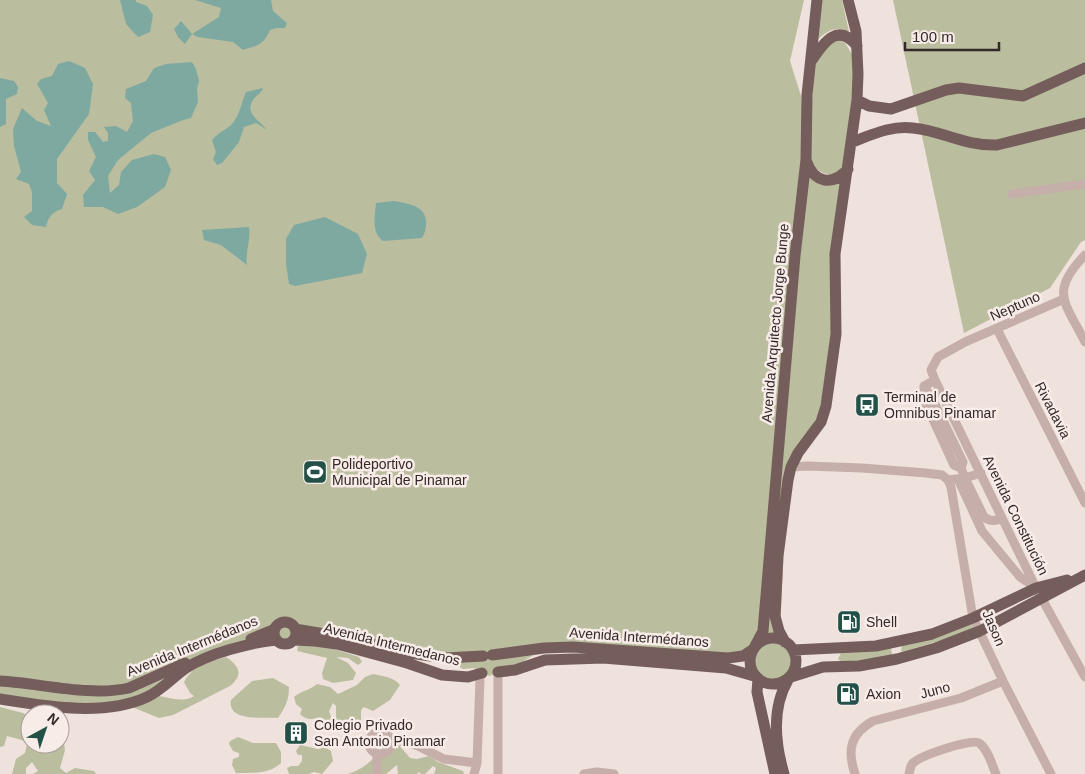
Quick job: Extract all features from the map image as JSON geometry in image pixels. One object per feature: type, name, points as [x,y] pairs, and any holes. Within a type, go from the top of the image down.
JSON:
[{"type":"main road","name":"Avenida Arquitecto Jorge Bunge","points":[[754,648],[763,631],[794,266],[806,160],[807,94],[817,0]]},
{"type":"main road","points":[[784,774],[775,722],[777,706],[796,664],[789,646],[779,631],[775,616],[778,556],[791,467],[798,453],[821,422],[826,406],[836,334],[835,254],[857,100],[856,31],[848,0]]},
{"type":"main road","points":[[810,63],[823,43],[836,35],[852,39],[857,46]]},
{"type":"main road","points":[[857,100],[869,106],[891,108],[946,90],[959,88],[1023,96],[1085,68]]},
{"type":"main road","points":[[852,142],[886,131],[913,128],[964,142],[997,145],[1085,123]]},
{"type":"main road","points":[[806,160],[810,171],[818,178],[830,180],[840,177],[848,169]]},
{"type":"main road","points":[[776,774],[757,692],[756,677],[750,663],[754,648],[766,639],[779,639],[789,646],[830,649],[876,646],[932,634],[973,618],[1036,588],[1083,576]]},
{"type":"main road","points":[[498,672],[499,661],[488,656],[478,665],[482,673],[491,676],[498,672],[515,670],[545,660],[603,658],[726,668],[756,677],[765,684],[781,684],[789,678],[823,668],[859,666],[897,659],[936,648],[980,631],[1083,576]]},
{"type":"main road","points":[[286,622],[293,625],[295,634],[287,644],[283,644],[276,634],[278,625],[286,622]]},
{"type":"main road","name":"Avenida Intermédanos","points":[[0,682],[94,690],[120,690],[129,688],[213,652],[276,634]]},
{"type":"main road","name":"Avenida Intermédanos","points":[[0,699],[56,708],[83,709],[123,704],[147,697],[198,662],[276,634]]},
{"type":"main road","name":"Avenida Intermédanos","points":[[295,634],[354,639],[409,653],[445,658],[488,656],[544,648],[573,647],[728,658],[743,656],[754,648]]},
{"type":"main road","name":"Avenida Intermedanos","points":[[295,634],[315,641],[337,644],[407,663],[442,675],[468,677],[482,673]]},
{"type":"main road","points":[[894,642],[897,659]]},
{"type":"main road","points":[[830,649],[832,667]]},
{"type":"street","points":[[1012,194],[1085,184]]},
{"type":"street","points":[[1085,255],[1065,280],[1063,288],[1064,299],[1082,326],[1085,342]]},
{"type":"street","name":"Neptuno","points":[[934,363],[938,357],[958,346],[1064,299]]},
{"type":"street","name":"Rivadavia","points":[[997,329],[1085,503]]},
{"type":"street","name":"Avenida Constitución","points":[[934,363],[931,370],[935,380],[1036,588],[1085,677]]},
{"type":"street","points":[[935,380],[924,386],[924,400],[954,465],[961,468],[962,478],[982,531],[1020,577],[1036,588]]},
{"type":"street","points":[[791,467],[848,467],[926,473],[942,475],[948,480],[981,473]]},
{"type":"street","points":[[962,478],[984,517],[989,521],[1002,518]]},
{"type":"street","name":"Jason","points":[[948,480],[952,487],[973,618],[1003,681],[1052,774]]},
{"type":"street","points":[[498,672],[498,774]]},
{"type":"street","points":[[474,774],[477,763],[480,678],[482,673]]},
{"type":"street","name":"Juno","points":[[855,774],[850,756],[853,741],[862,728],[873,722],[961,698],[1003,681]]},
{"type":"street","points":[[377,774],[377,754],[370,747],[371,736],[381,732],[390,738],[418,746],[444,759],[477,763]]},
{"type":"street","points":[[377,754],[385,754],[390,749],[390,738]]},
{"type":"street","points":[[909,774],[911,765],[914,762],[937,752],[972,742],[978,743],[984,748],[996,774]]},
{"type":"street","points":[[584,774],[614,774]]},
{"type":"green space","points":[[0,0],[804,0],[790,61],[801,96],[806,160],[763,631],[743,656],[544,648],[516,666],[489,676],[474,668],[463,669],[445,658],[280,643],[203,658],[159,696],[182,700],[194,696],[190,693],[184,682],[187,677],[202,665],[226,657],[237,667],[237,678],[230,686],[173,715],[159,718],[132,707],[101,707],[0,699]]},
{"type":"green space","points":[[820,0],[842,0],[849,32],[840,29],[832,30],[817,40]]},
{"type":"green space","points":[[893,0],[1085,0],[1085,240],[1081,242],[1050,288],[964,333]]},
{"type":"green space","points":[[839,40],[845,43],[853,56],[854,88],[846,162],[836,175],[820,171],[809,158],[814,64],[832,42]]},
{"type":"green space","points":[[808,174],[829,185],[842,182],[833,317],[818,416],[787,468],[780,636],[764,637]]},
{"type":"green space","points":[[970,624],[973,628],[972,631],[902,652],[901,650],[902,646]]},
{"type":"green space","points":[[773,642],[787,647],[792,661],[787,675],[773,680],[759,675],[754,661],[759,647]]},
{"type":"green space","points":[[298,646],[328,647],[359,657],[362,662],[358,665],[348,658],[336,657],[348,663],[356,673],[353,680],[333,683],[323,679],[322,673],[327,658],[297,651]]},
{"type":"green space","points":[[891,648],[892,654],[889,657],[842,663],[838,659],[841,653]]},
{"type":"green space","points":[[373,674],[384,676],[400,685],[390,700],[373,711],[364,707],[361,710],[361,724],[352,731],[344,734],[336,720],[336,706],[333,703],[329,711],[332,720],[327,723],[321,722],[317,718],[306,718],[300,714],[302,709],[296,704],[294,697],[300,693],[317,684],[330,687],[338,694],[357,685],[365,677]]},
{"type":"green space","points":[[273,678],[289,687],[286,704],[278,718],[248,717],[240,715],[231,707],[231,700],[252,681]]},
{"type":"green space","points":[[0,707],[20,712],[20,739],[7,736],[4,746],[0,747]]},
{"type":"green space","points":[[238,737],[253,743],[276,743],[281,752],[281,763],[277,767],[266,771],[236,773],[232,765],[233,759],[239,757],[239,753],[233,751],[229,744],[230,741]]},
{"type":"green space","points":[[300,745],[318,749],[325,747],[331,751],[333,761],[322,774],[314,772],[309,774],[289,774],[287,768],[298,766],[302,761],[302,755],[298,755],[296,751]]},
{"type":"green space","points":[[386,745],[399,745],[410,758],[417,759],[429,756],[438,762],[463,771],[464,774],[434,774],[436,768],[433,766],[425,774],[419,772],[417,774],[397,774],[397,765],[386,774],[348,774],[365,766]]},
{"type":"green space","points":[[24,754],[64,754],[60,768],[66,773],[75,768],[94,771],[96,774],[33,774],[38,771],[32,762],[26,768],[26,774],[12,774],[16,759]]},
{"type":"water","points":[[120,0],[136,0],[136,2],[147,6],[153,15],[150,32],[138,37],[126,24]]},
{"type":"water","points":[[195,0],[271,0],[273,11],[287,23],[285,28],[270,30],[260,44],[243,50],[233,42],[198,37],[192,34],[219,17],[221,8]]},
{"type":"water","points":[[181,21],[192,34],[185,44],[178,37],[174,29]]},
{"type":"water","points":[[69,61],[85,68],[93,84],[89,114],[57,159],[57,183],[67,194],[62,209],[51,215],[46,227],[32,225],[24,217],[32,211],[32,192],[29,184],[16,179],[21,172],[14,146],[13,129],[22,108],[37,121],[51,126],[44,110],[48,103],[37,84],[41,79],[52,76],[58,64]]},
{"type":"water","points":[[192,62],[199,81],[197,89],[198,102],[191,118],[151,133],[118,160],[108,176],[110,193],[119,185],[121,172],[132,160],[154,154],[165,157],[171,170],[165,187],[137,207],[118,214],[103,207],[84,207],[83,195],[95,180],[89,171],[96,157],[88,140],[88,132],[95,132],[103,142],[108,141],[108,133],[104,127],[116,126],[127,132],[133,121],[131,103],[125,98],[126,89],[146,81],[154,68],[166,64]]},
{"type":"water","points":[[0,78],[14,81],[18,87],[17,94],[6,99],[6,124],[0,127]]},
{"type":"water","points":[[263,88],[253,100],[250,109],[267,130],[256,123],[244,127],[239,142],[222,163],[217,165],[213,159],[216,152],[212,140],[234,121],[246,92]]},
{"type":"water","points":[[394,201],[406,203],[421,210],[426,219],[422,238],[383,241],[379,238],[375,229],[376,203]]},
{"type":"water","points":[[325,217],[358,234],[367,254],[362,273],[295,286],[289,284],[286,264],[286,239],[294,225]]},
{"type":"water","points":[[249,227],[247,265],[221,245],[204,240],[202,230]]},
{"type":"place","name":"Terminal de Omnibus Pinamar","points":[[867,405]]},
{"type":"place","name":"Polideportivo Municipal de Pinamar","points":[[315,472]]},
{"type":"place","name":"Shell","points":[[849,622]]},
{"type":"place","name":"Axion","points":[[848,694]]},
{"type":"place","name":"Colegio Privado San Antonio Pinamar","points":[[296,733]]}]
